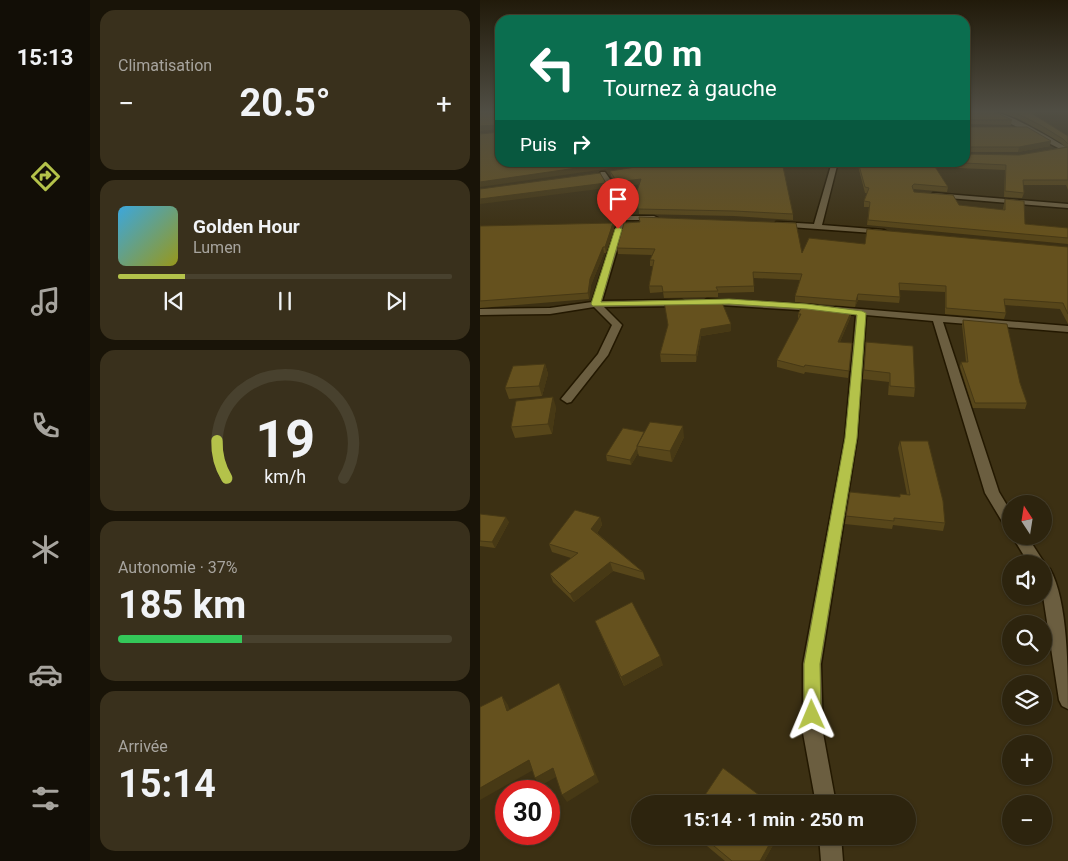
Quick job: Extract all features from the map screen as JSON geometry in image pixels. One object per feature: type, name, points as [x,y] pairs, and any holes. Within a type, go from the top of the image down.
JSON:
[{"type":"street","points":[[818,226],[833,167]]},
{"type":"street","points":[[596,304],[623,218],[615,192],[603,173]]},
{"type":"street","points":[[925,194],[1068,206]]},
{"type":"street","points":[[623,218],[660,218]]},
{"type":"street","points":[[769,224],[895,233]]},
{"type":"street","points":[[480,312],[550,310],[596,304],[729,302],[807,306],[862,313],[1068,329]]},
{"type":"street","points":[[567,399],[603,355],[617,325],[596,304]]},
{"type":"street","points":[[824,795],[813,732],[812,664],[851,438],[862,313]]},
{"type":"street","points":[[937,319],[992,493],[1002,509]]},
{"type":"street","points":[[1052,601],[1068,700]]},
{"type":"street","points":[[831,845],[832,861]]},
{"type":"building","points":[[480,151],[495,151],[495,167],[584,167],[480,182]]},
{"type":"building","points":[[1042,151],[1068,151],[1068,180],[1023,180],[1024,193],[1005,191],[1006,165],[970,163],[970,154],[1019,155]]},
{"type":"building","points":[[636,167],[783,167],[793,214],[638,209],[637,191],[641,179],[617,182],[610,171]]},
{"type":"building","points":[[859,167],[935,167],[948,187],[914,184],[912,186],[914,192],[953,195],[959,205],[1005,210],[1005,199],[1024,201],[1025,224],[1068,228],[1068,238],[868,220],[870,202],[864,201],[869,188],[865,187]]},
{"type":"building","points":[[600,173],[606,183],[480,199],[480,189]]},
{"type":"building","points":[[639,217],[796,223],[802,253],[809,238],[865,244],[867,229],[1068,247],[1068,314],[1063,303],[1004,299],[1006,313],[946,308],[946,286],[899,283],[900,297],[858,294],[856,301],[795,296],[802,274],[753,272],[754,286],[716,287],[718,291],[663,292],[662,286],[649,286],[654,260],[650,260],[655,249],[617,248],[624,223],[640,222]]},
{"type":"building","points":[[613,223],[605,247],[603,247],[590,279],[588,293],[480,301],[480,226]]},
{"type":"building","points":[[721,300],[731,324],[701,329],[696,355],[660,354],[668,325],[664,301]]},
{"type":"building","points":[[802,306],[852,310],[838,342],[852,343],[849,371],[805,365],[804,367],[777,360],[801,314],[798,314]]},
{"type":"building","points":[[963,320],[1007,324],[1020,383],[1027,403],[975,403],[961,362],[968,362]]},
{"type":"building","points":[[866,342],[913,346],[915,388],[890,386],[890,373],[864,370]]},
{"type":"building","points":[[545,364],[539,386],[505,388],[513,366]]},
{"type":"building","points":[[553,397],[548,424],[511,427],[516,401]]},
{"type":"building","points":[[650,422],[683,426],[670,451],[637,446]]},
{"type":"building","points":[[623,428],[644,432],[630,460],[606,455]]},
{"type":"building","points":[[900,441],[928,441],[943,501],[945,523],[894,518],[894,521],[846,516],[850,492],[900,497],[900,494],[910,495]]},
{"type":"building","points":[[575,510],[600,517],[591,529],[643,572],[610,562],[570,594],[550,574],[578,553],[549,544]]},
{"type":"building","points":[[480,514],[506,517],[492,542],[480,541]]},
{"type":"building","points":[[632,602],[660,656],[621,677],[595,621]]},
{"type":"building","points":[[559,683],[595,775],[562,795],[560,780],[557,780],[553,768],[535,778],[529,760],[480,788],[480,707],[502,696],[507,711]]},
{"type":"building","points":[[723,768],[759,795],[705,795]]},
{"type":"building","points":[[713,845],[769,845],[760,861],[732,861]]},
{"type":"route","points":[[618,229],[596,304],[729,302],[807,306],[862,313],[851,438],[812,664],[812,715]]}]
